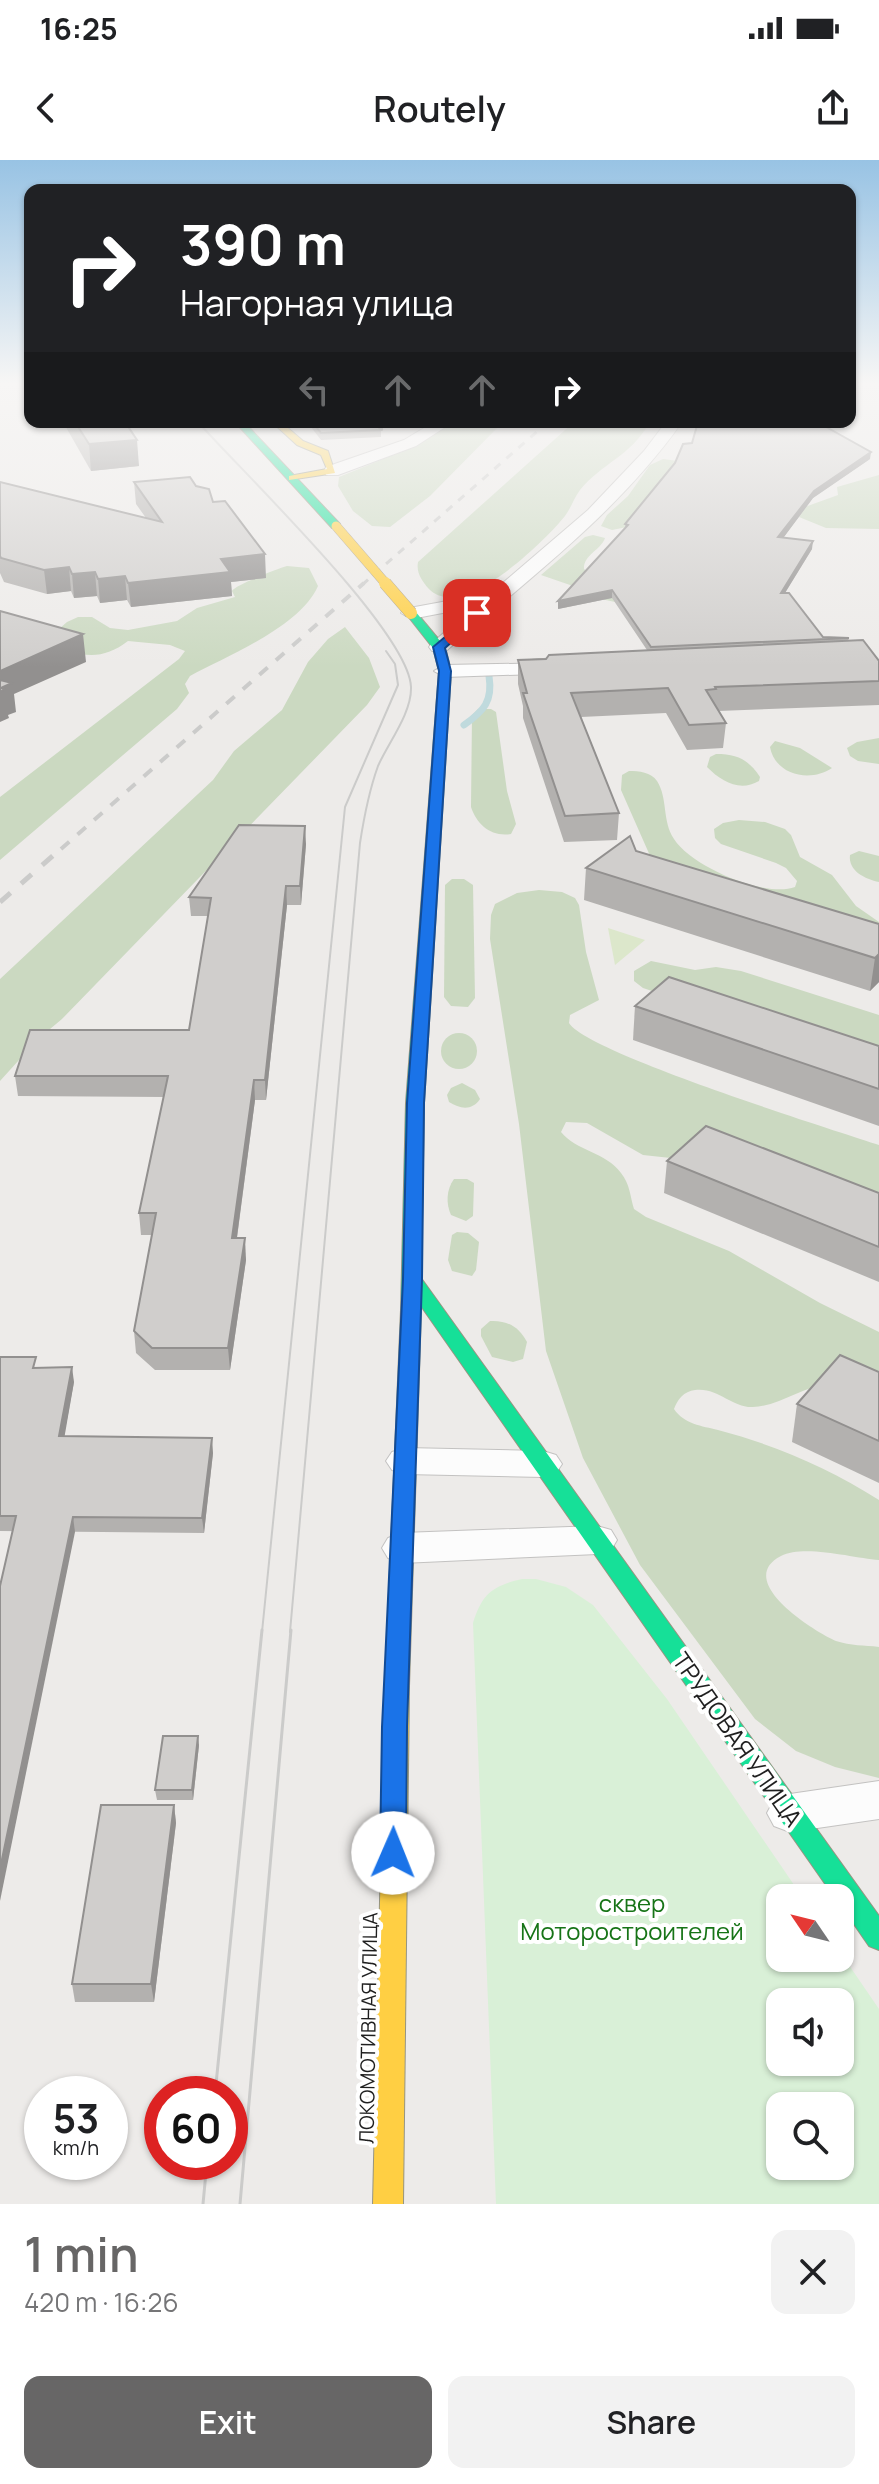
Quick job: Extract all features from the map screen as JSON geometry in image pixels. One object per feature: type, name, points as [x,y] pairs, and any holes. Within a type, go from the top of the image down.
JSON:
[{"type":"main road","points":[[292,478],[296,476]]},
{"type":"main road","name":"ЛОКОМОТИВНАЯ УЛИЦА","points":[[292,478],[439,647],[445,671],[420,1002],[395,1727],[388,2204]]},
{"type":"main road","name":"ТРУДОВАЯ УЛИЦА","points":[[412,1279],[879,1938]]},
{"type":"street","points":[[439,647],[580,528],[630,476]]},
{"type":"street","points":[[412,615],[496,596]]},
{"type":"street","points":[[445,671],[582,667]]},
{"type":"street","points":[[405,1461],[543,1464]]},
{"type":"street","points":[[402,1548],[597,1540]]},
{"type":"street","points":[[790,1813],[879,1800]]},
{"type":"green space","points":[[449,476],[390,527],[372,526],[353,511],[338,486],[339,477]]},
{"type":"green space","points":[[513,476],[594,476],[580,490],[567,513],[540,543],[502,575],[481,587],[461,595],[443,597],[429,589],[422,580],[418,562]]},
{"type":"green space","points":[[642,476],[666,476],[627,527],[612,530],[601,526],[607,515],[628,496]]},
{"type":"green space","points":[[879,476],[879,529],[826,528],[799,517],[802,508],[838,495],[837,487]]},
{"type":"green space","points":[[585,537],[605,538],[586,560],[584,569],[609,587],[615,602],[587,596],[570,585],[541,575]]},
{"type":"green space","points":[[287,566],[309,568],[318,586],[296,615],[242,650],[190,676],[185,684],[189,693],[177,709],[0,860],[0,797],[179,659],[185,651],[170,645],[128,641],[108,652],[89,655],[70,650],[51,636],[78,617],[92,617],[110,628],[128,630],[177,621],[197,608],[235,597],[232,591],[235,588]]},
{"type":"green space","points":[[345,627],[369,658],[380,687],[367,705],[0,1081],[0,979],[213,780],[234,751],[282,710],[308,662],[328,639]]},
{"type":"green space","points":[[478,709],[496,712],[507,791],[516,824],[511,834],[491,832],[477,819],[471,807],[472,715]]},
{"type":"green space","points":[[879,738],[879,764],[858,761],[850,756],[847,748],[857,742]]},
{"type":"green space","points":[[775,741],[800,748],[832,768],[814,775],[786,770],[773,757],[770,747]]},
{"type":"green space","points":[[730,755],[746,762],[760,777],[759,781],[745,786],[719,777],[707,767],[710,757]]},
{"type":"green space","points":[[629,771],[648,774],[657,781],[670,832],[683,850],[730,878],[766,888],[795,887],[797,881],[786,868],[721,844],[715,838],[714,829],[723,823],[739,820],[765,822],[785,829],[791,835],[800,857],[832,875],[856,906],[879,922],[879,945],[651,858],[621,790],[622,775]]},
{"type":"green space","points":[[859,851],[879,856],[879,882],[863,876],[852,866],[850,855]]},
{"type":"green space","points":[[452,879],[464,879],[473,885],[475,998],[468,1007],[451,1006],[444,997],[445,885]]},
{"type":"green space","points":[[539,890],[562,892],[575,898],[579,905],[586,952],[599,1000],[570,1015],[569,1023],[586,1036],[662,1071],[879,1145],[879,1209],[680,1159],[643,1155],[587,1123],[566,1122],[561,1132],[615,1166],[626,1181],[634,1209],[646,1217],[729,1251],[820,1303],[879,1332],[879,1391],[830,1384],[753,1407],[711,1392],[695,1390],[682,1396],[674,1409],[694,1424],[739,1436],[801,1459],[879,1500],[879,1560],[802,1551],[781,1556],[769,1566],[766,1579],[783,1604],[812,1627],[836,1641],[879,1647],[879,1778],[835,1767],[796,1751],[755,1719],[640,1565],[583,1458],[546,1351],[519,1124],[490,939],[491,915],[495,904],[517,893]]},
{"type":"green space","points":[[608,928],[645,940],[615,965]]},
{"type":"green space","points":[[651,961],[695,970],[716,967],[741,971],[879,1015],[879,1067],[643,988],[634,981],[634,971]]},
{"type":"green space","points":[[459,1033],[471,1039],[477,1051],[471,1063],[459,1069],[447,1063],[441,1051],[447,1039]]},
{"type":"green space","points":[[462,1083],[475,1090],[480,1099],[470,1107],[449,1102],[447,1095],[451,1088]]},
{"type":"green space","points":[[454,1179],[467,1179],[474,1183],[473,1216],[466,1221],[451,1215],[449,1211],[448,1192]]},
{"type":"green space","points":[[468,1233],[479,1242],[476,1270],[472,1276],[452,1271],[448,1260],[452,1235]]},
{"type":"green space","points":[[490,1321],[507,1323],[520,1332],[527,1342],[523,1359],[513,1362],[492,1357],[481,1336],[481,1329]]},
{"type":"green space","name":"сквер Моторостроителей","points":[[522,1579],[536,1579],[566,1587],[593,1605],[667,1699],[793,1884],[766,1884],[766,1972],[854,1972],[879,2009],[879,2204],[496,2204],[473,1623],[480,1605],[496,1588]]},
{"type":"building","points":[[664,476],[835,476],[814,491],[778,537],[813,541],[781,593],[789,593],[823,637],[849,638],[651,647],[612,590],[558,601],[628,525],[625,524]]},
{"type":"building","points":[[190,477],[196,486],[209,489],[213,502],[225,501],[265,554],[221,559],[230,572],[128,583],[125,576],[98,579],[95,572],[72,574],[69,567],[44,570],[0,556],[0,482],[162,522],[134,482]]},
{"type":"building","points":[[0,611],[83,634],[0,671]]},
{"type":"building","points":[[863,640],[879,661],[879,681],[715,687],[706,690],[726,723],[689,725],[668,688],[571,693],[619,813],[565,816],[523,693],[527,693],[518,660],[546,659],[549,655]]},
{"type":"building","points":[[0,680],[12,683],[1,688],[5,689],[0,692]]},
{"type":"building","points":[[239,825],[305,826],[300,886],[286,886],[265,1080],[254,1080],[232,1238],[245,1238],[228,1348],[152,1348],[134,1331],[156,1213],[139,1213],[168,1076],[15,1076],[30,1030],[189,1030],[211,898],[189,897]]},
{"type":"building","points":[[630,836],[636,851],[879,924],[879,954],[875,958],[586,868]]},
{"type":"building","points":[[669,977],[879,1046],[879,1089],[635,1006]]},
{"type":"building","points":[[706,1126],[879,1193],[879,1247],[667,1161]]},
{"type":"building","points":[[840,1355],[879,1372],[879,1441],[797,1404]]},
{"type":"building","points":[[0,1357],[36,1357],[33,1368],[72,1367],[59,1436],[212,1438],[202,1518],[73,1517],[0,1869],[0,1586],[16,1516],[0,1516]]},
{"type":"building","points":[[163,1736],[198,1736],[192,1790],[155,1790]]},
{"type":"building","points":[[101,1805],[174,1805],[151,1984],[72,1984]]},
{"type":"waterway","points":[[464,725],[486,705],[490,692],[489,676]]},
{"type":"tram line","points":[[249,476],[354,591],[403,662],[411,687],[404,717],[375,775],[360,843],[290,1632]]},
{"type":"tram line","points":[[262,1632],[345,807],[398,685],[395,664],[386,651]]},
{"type":"tram line","points":[[217,2076],[262,1630]]},
{"type":"tram line","points":[[240,2204],[291,1630]]},
{"type":"tram line","points":[[203,2204],[205,2180]]},
{"type":"railway","points":[[362,585],[486,476]]},
{"type":"railway","points":[[61,849],[364,583]]},
{"type":"railway","points":[[0,902],[63,847]]},
{"type":"traffic: fast","points":[[290,476],[336,526]]},
{"type":"traffic: fast","points":[[411,613],[439,647],[445,671],[415,1103],[411,1310]]},
{"type":"traffic: fast","points":[[412,1279],[879,1938]]},
{"type":"traffic: slow","points":[[292,478],[301,476]]},
{"type":"traffic: slow","points":[[336,526],[411,613]]},
{"type":"traffic: slow","points":[[388,2204],[397,1686]]},
{"type":"traffic: jam","points":[[397,1686],[411,1310]]},
{"type":"route","points":[[393,1853],[415,1103],[445,671],[439,647],[477,613]]}]
